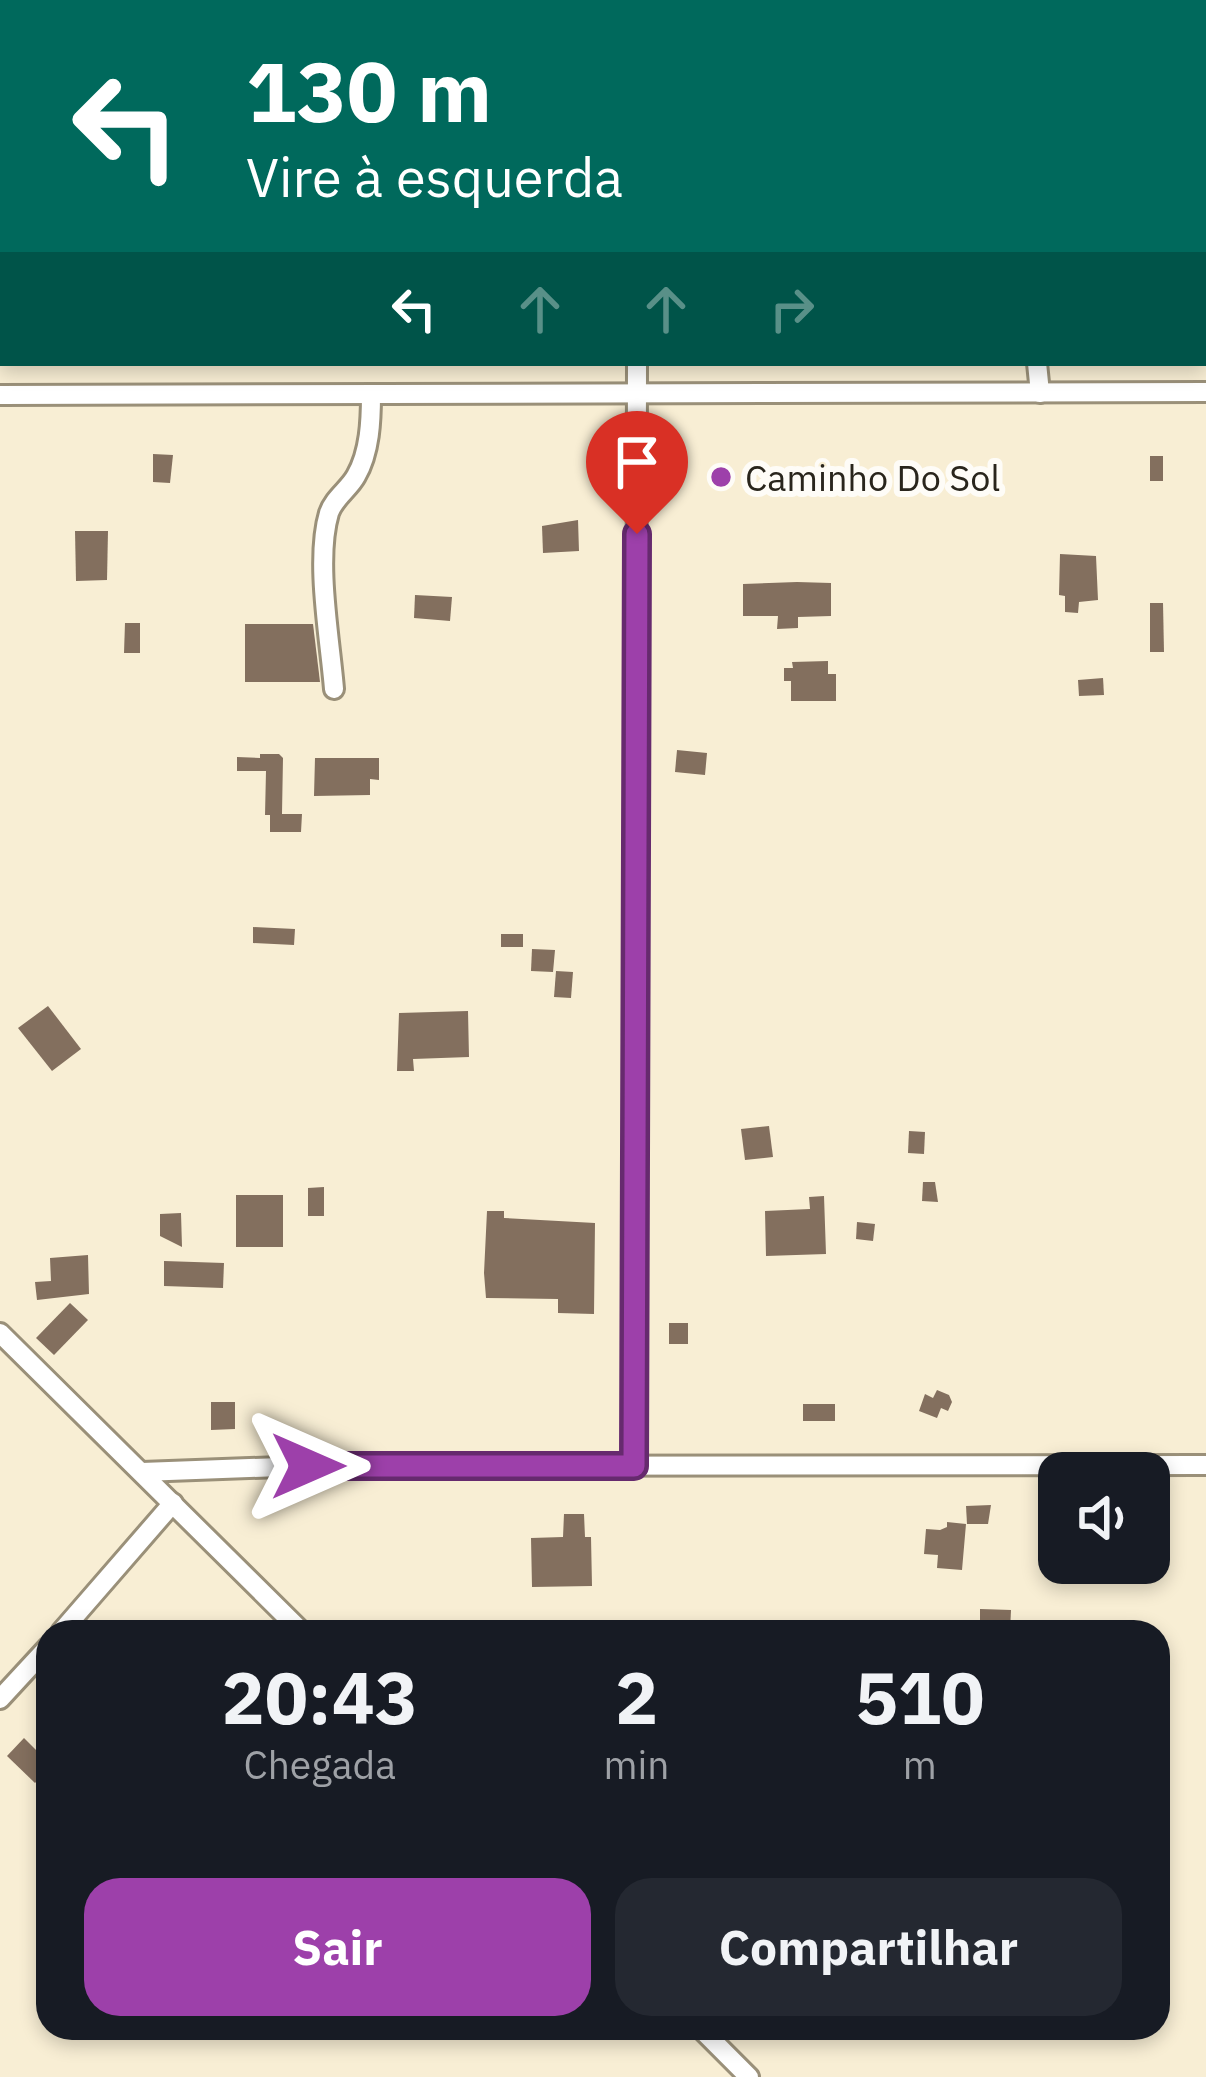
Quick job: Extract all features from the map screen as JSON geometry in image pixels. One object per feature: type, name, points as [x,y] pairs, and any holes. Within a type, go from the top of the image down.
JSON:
[{"type":"street","points":[[634,1466],[637,366]]},
{"type":"street","points":[[1037,366],[1040,393]]},
{"type":"street","points":[[0,395],[1206,392]]},
{"type":"street","points":[[334,689],[325,566],[327,529],[334,504],[359,471],[371,394]]},
{"type":"street","points":[[0,1333],[290,1620]]},
{"type":"street","points":[[142,1472],[308,1466],[1206,1465]]},
{"type":"street","points":[[72,1620],[173,1503]]},
{"type":"street","points":[[0,1699],[36,1661]]},
{"type":"street","points":[[712,2040],[749,2077]]},
{"type":"building","points":[[153,454],[173,455],[170,483],[153,482]]},
{"type":"building","points":[[1150,456],[1163,456],[1163,481],[1150,481]]},
{"type":"building","points":[[578,520],[579,551],[543,553],[542,526]]},
{"type":"building","points":[[75,531],[108,531],[107,580],[76,581]]},
{"type":"building","points":[[1060,554],[1096,556],[1098,600],[1079,602],[1078,613],[1065,612],[1065,596],[1059,595]]},
{"type":"building","points":[[831,583],[831,616],[798,617],[798,628],[777,629],[778,616],[743,616],[743,584]]},
{"type":"building","points":[[415,595],[452,597],[450,621],[414,618]]},
{"type":"building","points":[[1150,603],[1163,603],[1164,652],[1150,652]]},
{"type":"building","points":[[125,623],[140,623],[140,653],[124,653]]},
{"type":"building","points":[[245,624],[313,624],[320,682],[245,682]]},
{"type":"building","points":[[828,661],[828,674],[836,674],[836,701],[791,701],[791,681],[784,681],[784,668],[793,668],[792,662]]},
{"type":"building","points":[[1103,678],[1104,695],[1079,696],[1078,680]]},
{"type":"building","points":[[677,750],[707,753],[705,775],[675,772]]},
{"type":"building","points":[[260,754],[283,758],[282,814],[302,814],[301,832],[270,832],[270,815],[265,815],[266,771],[237,771],[237,757],[260,758]]},
{"type":"building","points":[[315,758],[379,758],[379,780],[370,779],[370,795],[314,796]]},
{"type":"building","points":[[253,927],[295,929],[294,945],[253,943]]},
{"type":"building","points":[[501,934],[523,934],[523,947],[501,947]]},
{"type":"building","points":[[532,949],[555,950],[553,972],[531,971]]},
{"type":"building","points":[[556,971],[573,972],[571,998],[554,997]]},
{"type":"building","points":[[48,1006],[81,1049],[52,1071],[18,1028]]},
{"type":"building","points":[[468,1011],[469,1057],[413,1059],[414,1071],[397,1071],[399,1013]]},
{"type":"building","points":[[769,1126],[773,1157],[745,1160],[741,1129]]},
{"type":"building","points":[[909,1131],[925,1132],[924,1154],[908,1153]]},
{"type":"building","points":[[923,1182],[935,1182],[938,1202],[922,1201]]},
{"type":"building","points":[[324,1187],[324,1216],[308,1216],[308,1188]]},
{"type":"building","points":[[236,1195],[283,1195],[283,1247],[236,1247]]},
{"type":"building","points":[[824,1196],[826,1254],[766,1256],[765,1211],[810,1209],[809,1197]]},
{"type":"building","points":[[487,1211],[504,1211],[504,1218],[595,1223],[594,1314],[558,1313],[558,1299],[486,1298]]},
{"type":"building","points":[[181,1213],[182,1247],[160,1236],[160,1214]]},
{"type":"building","points":[[857,1222],[875,1224],[873,1241],[856,1239]]},
{"type":"building","points":[[88,1255],[89,1294],[37,1300],[35,1282],[51,1281],[50,1258]]},
{"type":"building","points":[[164,1261],[224,1263],[223,1288],[164,1286]]},
{"type":"building","points":[[70,1303],[88,1320],[54,1355],[36,1338]]},
{"type":"building","points":[[669,1323],[688,1323],[688,1344],[669,1344]]},
{"type":"building","points":[[937,1390],[952,1402],[948,1411],[941,1408],[937,1418],[919,1411],[925,1394],[933,1398]]},
{"type":"building","points":[[211,1402],[235,1402],[235,1429],[211,1430]]},
{"type":"building","points":[[803,1404],[835,1404],[835,1421],[803,1421]]},
{"type":"building","points":[[991,1505],[988,1524],[967,1524],[966,1506]]},
{"type":"building","points":[[564,1514],[584,1514],[585,1537],[591,1537],[592,1586],[532,1587],[531,1538],[563,1537]]},
{"type":"building","points":[[947,1522],[966,1524],[962,1570],[937,1568],[938,1555],[924,1554],[926,1529],[940,1530]]},
{"type":"building","points":[[980,1609],[1011,1610],[1011,1620],[980,1620]]},
{"type":"building","points":[[24,1738],[36,1750],[36,1782],[35,1783],[7,1756]]},
{"type":"place","name":"Caminho Do Sol","points":[[721,477]]},
{"type":"route","points":[[308,1466],[634,1466],[637,534]]}]
